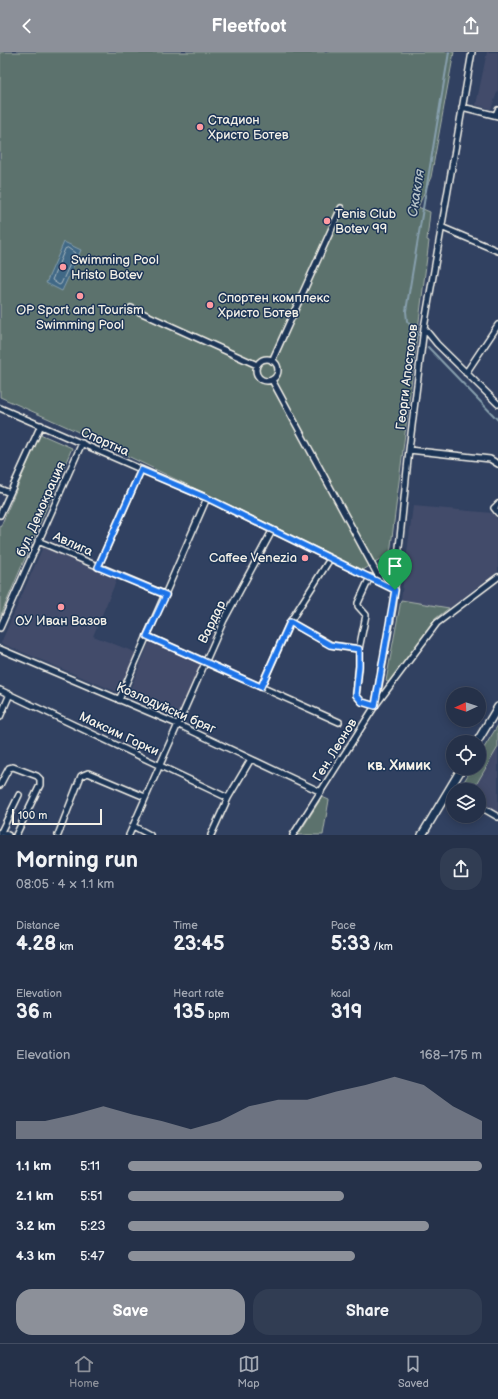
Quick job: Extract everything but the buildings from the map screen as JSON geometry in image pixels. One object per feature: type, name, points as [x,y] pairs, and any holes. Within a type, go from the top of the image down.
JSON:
[{"type":"street","name":"Георги Апостолов","points":[[375,706],[395,590],[409,450],[424,328],[472,52]]},
{"type":"street","points":[[462,107],[497,116],[498,110]]},
{"type":"street","points":[[272,361],[341,208]]},
{"type":"street","points":[[441,227],[498,251]]},
{"type":"street","points":[[131,308],[257,365]]},
{"type":"street","points":[[466,373],[498,325]]},
{"type":"street","points":[[424,328],[437,344],[498,404]]},
{"type":"street","points":[[262,360],[272,361],[277,366],[278,372],[272,380],[265,381],[258,377],[256,370],[257,365],[262,360]]},
{"type":"street","points":[[272,380],[383,583]]},
{"type":"street","name":"Спортна","points":[[0,408],[207,498],[395,590]]},
{"type":"street","points":[[0,515],[41,426]]},
{"type":"street","name":"бул. Демокрация","points":[[0,628],[82,443]]},
{"type":"street","points":[[409,450],[490,459],[498,464]]},
{"type":"street","points":[[98,567],[141,470]]},
{"type":"street","points":[[0,490],[10,493]]},
{"type":"street","points":[[119,700],[207,498]]},
{"type":"street","points":[[498,504],[494,508],[498,513]]},
{"type":"street","name":"Вардар","points":[[129,835],[224,620],[272,531]]},
{"type":"street","name":"Авлига","points":[[38,541],[166,595]]},
{"type":"street","points":[[261,687],[290,622],[330,559]]},
{"type":"street","points":[[370,577],[358,603],[358,606],[366,614],[359,649],[356,695],[362,702],[375,706]]},
{"type":"street","name":"Ген. Леонов","points":[[293,835],[375,706],[437,623],[498,577]]},
{"type":"street","points":[[290,622],[330,645],[359,649]]},
{"type":"street","points":[[147,636],[338,722]]},
{"type":"street","name":"Козлодуйски бряг","points":[[0,649],[177,724],[321,792]]},
{"type":"street","name":"Максим Горки","points":[[0,690],[228,798]]},
{"type":"street","points":[[0,717],[10,694]]},
{"type":"street","points":[[481,735],[498,707]]},
{"type":"street","points":[[211,835],[228,798],[251,758]]},
{"type":"street","points":[[0,785],[9,768],[13,767],[37,776],[40,779],[40,786],[16,835]]},
{"type":"street","points":[[58,835],[81,776],[84,774],[88,773],[145,797]]},
{"type":"street","points":[[8,835],[0,833],[19,795]]},
{"type":"street","points":[[422,835],[446,797]]},
{"type":"street","points":[[486,810],[498,817]]},
{"type":"street","points":[[133,826],[150,835]]},
{"type":"shaded area","points":[[487,52],[498,52],[498,90],[491,109],[476,105]]},
{"type":"shaded area","points":[[413,506],[492,513],[498,520],[498,571],[449,608],[401,600]]},
{"type":"shaded area","name":"ОУ Иван Вазов","points":[[43,547],[117,579],[93,636],[137,653],[117,692],[1,643]]},
{"type":"shaded area","points":[[150,641],[201,663],[180,714],[129,692]]},
{"type":"shaded area","points":[[498,747],[498,814],[486,807],[486,783],[477,783],[482,775],[486,775],[486,768]]},
{"type":"green space","name":"Спортен комплекс Христо Ботев","points":[[0,52],[454,52],[431,177],[418,207],[430,212],[427,240],[429,241],[390,554],[363,570],[74,430],[0,397]]},
{"type":"green space","points":[[40,434],[72,448],[0,617],[0,528]]},
{"type":"green space","points":[[401,600],[449,608],[435,619],[390,683],[386,681]]},
{"type":"green space","points":[[498,725],[498,747],[486,768],[486,745]]},
{"type":"green space","points":[[468,775],[482,775],[477,783],[463,783]]},
{"type":"green space","points":[[322,797],[329,800],[323,835],[298,835]]},
{"type":"water","name":"Swimming Pool Hristo Botev","points":[[64,242],[81,250],[62,291],[46,283]]},
{"type":"waterway","name":"Скакля","points":[[418,335],[407,321],[406,311],[449,52]]},
{"type":"waterway","name":"Скакля","points":[[428,347],[498,420]]},
{"type":"place","name":"Стадион Христо Ботев","points":[[200,127]]},
{"type":"place","name":"Tenis Club Botev 99","points":[[327,221]]},
{"type":"place","name":"Swimming Pool Hristo Botev","points":[[63,267]]},
{"type":"place","name":"OP Sport and Tourism Swimming Pool","points":[[80,296]]},
{"type":"place","name":"Спортен комплекс Христо Ботев","points":[[210,305]]},
{"type":"place","name":"Caffee Venezia","points":[[305,558]]},
{"type":"place","name":"ОУ Иван Вазов","points":[[61,607]]},
{"type":"district","name":"кв. Химик","points":[[399,765]]},
{"type":"route","points":[[141,470],[207,498],[395,590],[375,706],[362,702],[356,695],[359,649],[330,645],[290,622],[261,687],[147,636],[166,595],[98,567],[141,470]]}]
